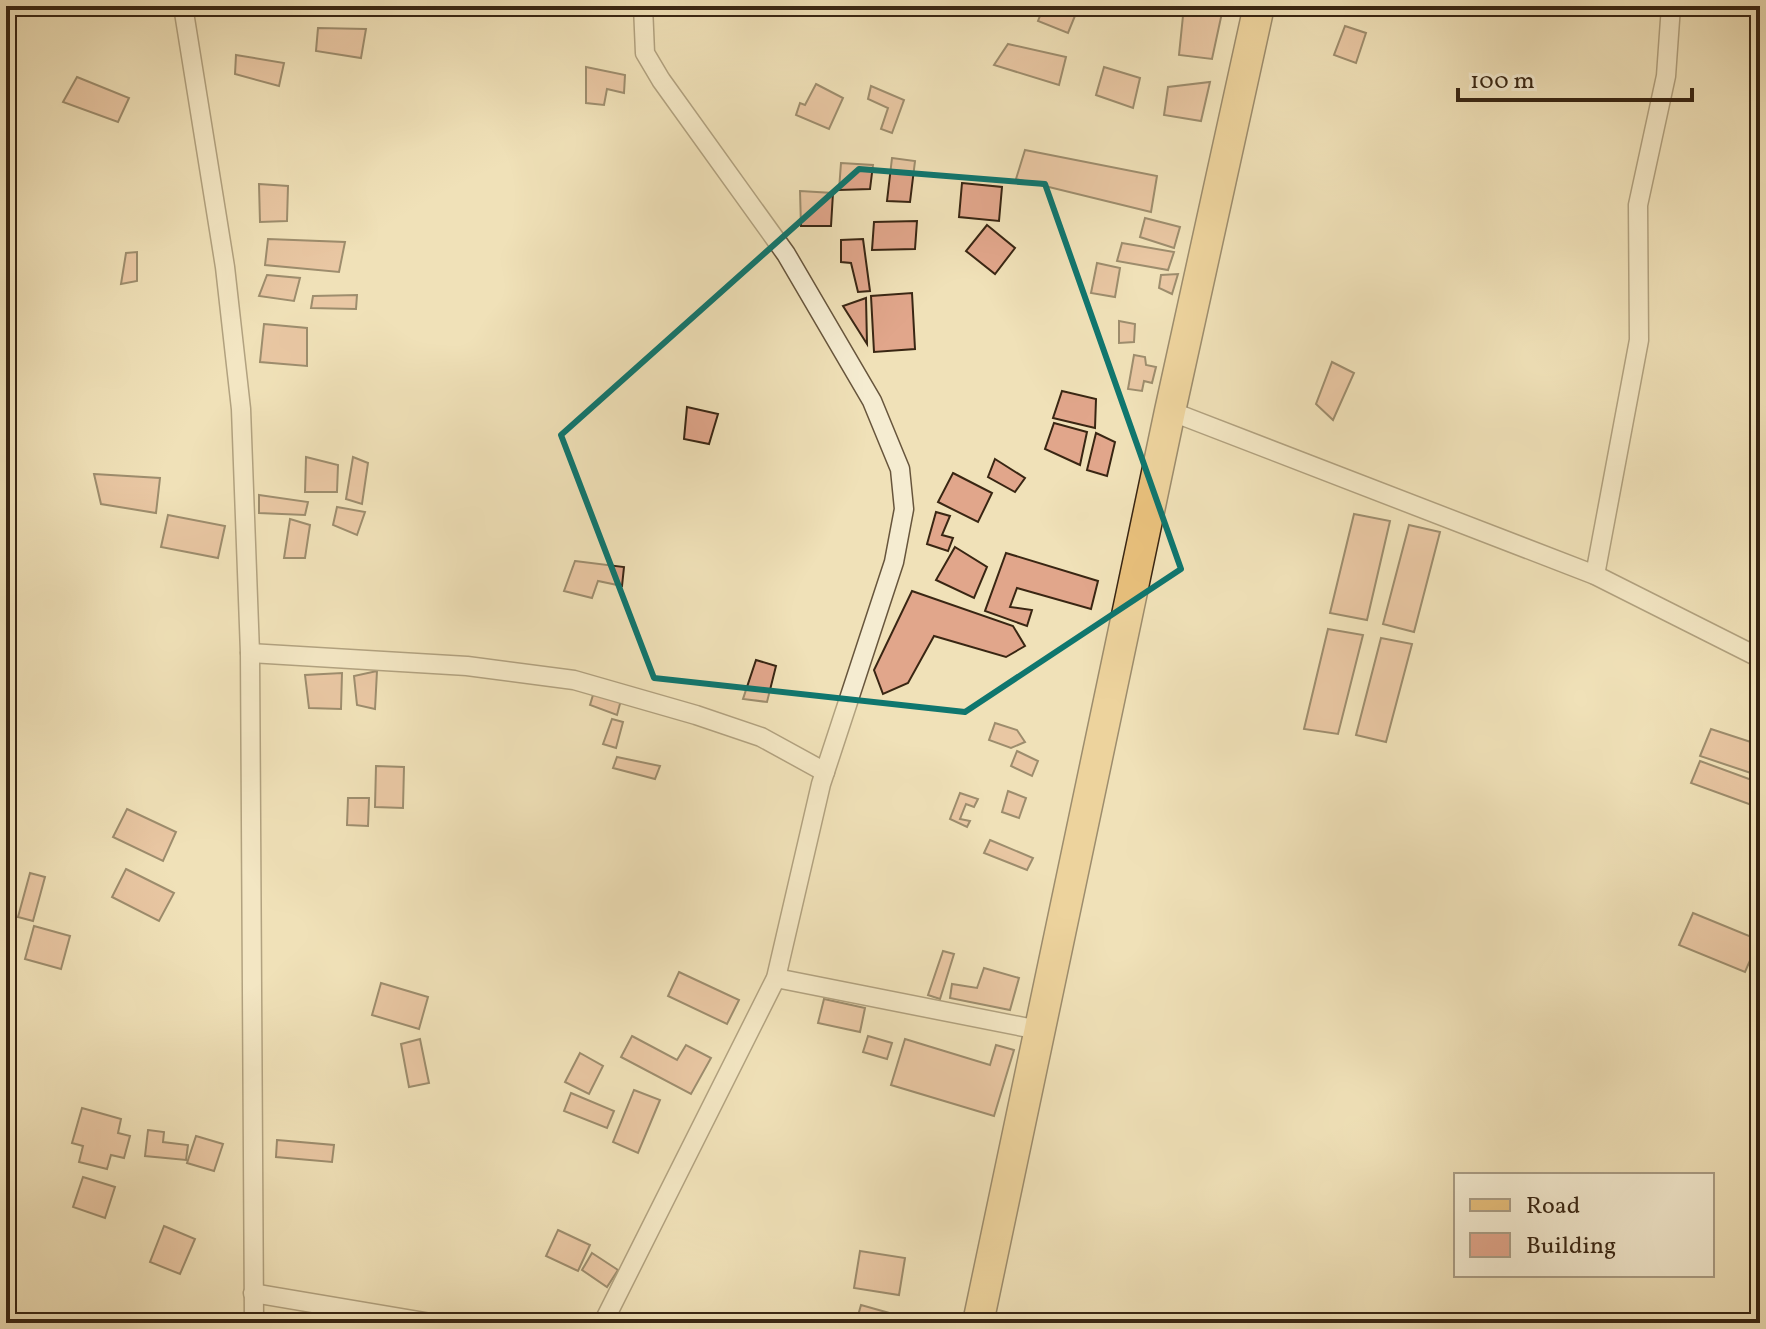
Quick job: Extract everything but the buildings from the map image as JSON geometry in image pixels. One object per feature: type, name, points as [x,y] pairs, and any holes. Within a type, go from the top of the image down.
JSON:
[{"type":"main road","points":[[978,1323],[1170,411],[1259,6]]},
{"type":"street","points":[[183,6],[225,267],[241,409],[250,653],[254,1323]]},
{"type":"street","points":[[603,1323],[776,978],[825,772],[894,562],[904,509],[900,469],[872,401],[786,254],[661,80],[645,53],[643,6]]},
{"type":"street","points":[[1595,575],[1639,340],[1638,205],[1666,76],[1671,6]]},
{"type":"street","points":[[1170,411],[1595,575],[1760,658]]},
{"type":"street","points":[[250,653],[467,666],[574,680],[761,737],[825,772]]},
{"type":"street","points":[[776,978],[1039,1030]]},
{"type":"street","points":[[253,1293],[431,1323]]},
{"type":"highlighted area","points":[[859,169],[1045,184],[1181,569],[965,712],[654,678],[561,435]]}]
